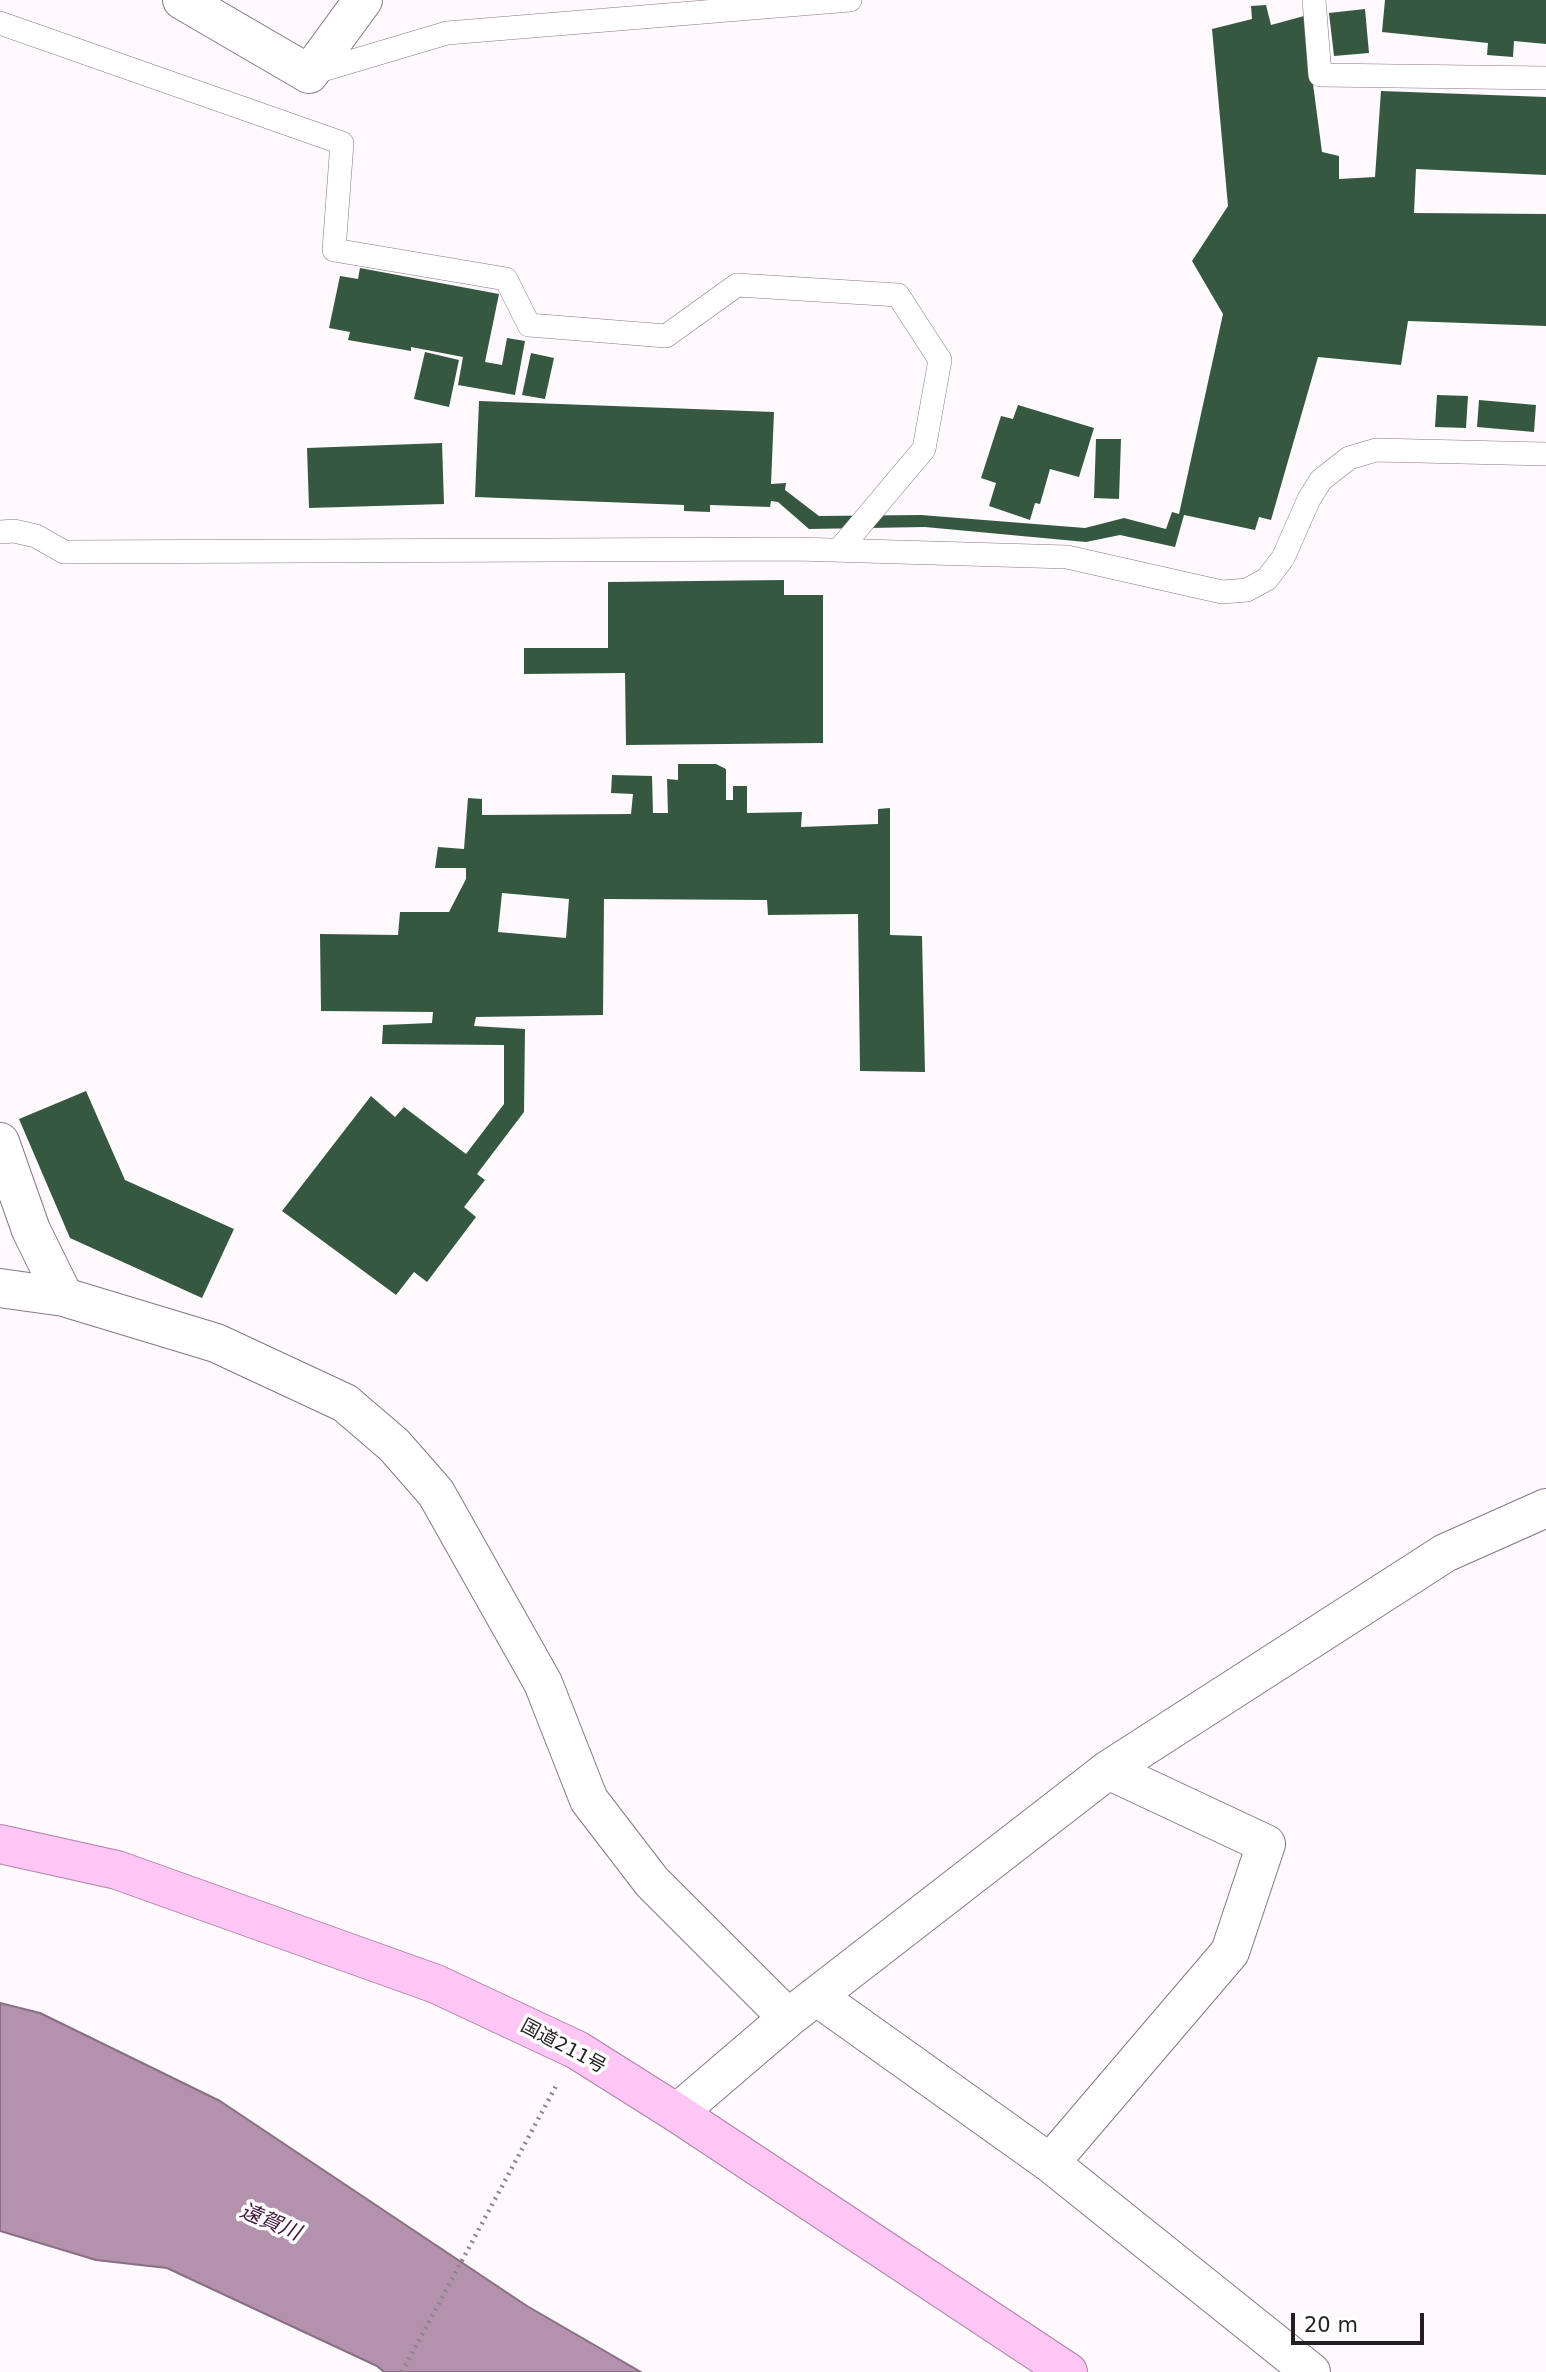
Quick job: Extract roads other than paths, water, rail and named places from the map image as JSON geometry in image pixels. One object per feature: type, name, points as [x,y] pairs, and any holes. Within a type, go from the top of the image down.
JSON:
[{"type":"highway","name":"国道211号","points":[[0,1844],[117,1870],[436,1984],[577,2050],[677,2113],[1068,2372]]},
{"type":"street","points":[[182,0],[309,74],[363,0]]},
{"type":"street","points":[[0,1143],[31,1230],[64,1297]]},
{"type":"street","points":[[0,1288],[64,1297],[216,1343],[345,1403],[394,1445],[436,1493],[543,1682],[589,1800],[652,1882],[802,2007],[1050,2163],[1311,2372]]},
{"type":"street","points":[[677,2113],[802,2007],[1108,1770],[1445,1553],[1546,1508]]},
{"type":"street","points":[[1050,2163],[1230,1952],[1266,1844],[1108,1770]]},
{"type":"lane","points":[[309,74],[447,33],[850,0]]},
{"type":"lane","points":[[1314,0],[1320,75],[1546,78]]},
{"type":"lane","points":[[0,23],[342,143],[334,250],[506,279],[529,325],[666,336],[737,285],[898,295],[940,360],[925,449],[839,550]]},
{"type":"lane","points":[[0,532],[14,531],[36,536],[64,552],[839,550],[1067,557],[1222,592],[1247,590],[1267,579],[1283,558],[1309,499],[1321,480],[1349,458],[1376,450],[1546,454]]},
{"type":"water","name":"遠賀川","points":[[0,2003],[40,2013],[220,2101],[527,2306],[641,2372],[384,2372],[377,2366],[167,2268],[96,2260],[0,2231]]}]
